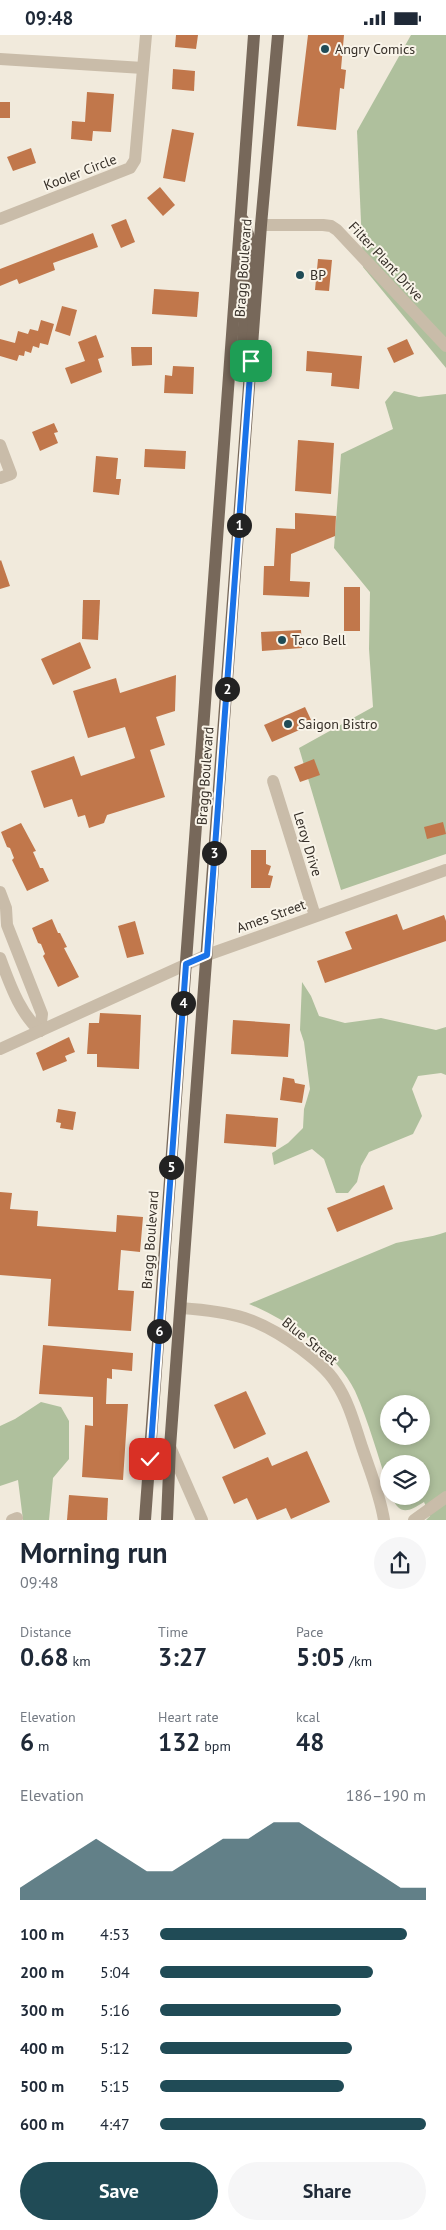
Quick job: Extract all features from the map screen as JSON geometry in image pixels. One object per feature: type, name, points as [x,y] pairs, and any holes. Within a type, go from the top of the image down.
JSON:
[{"type":"main road","name":"Bragg Boulevard","points":[[145,1520],[254,35]]},
{"type":"main road","name":"Bragg Boulevard","points":[[167,1520],[170,1447],[251,357],[278,35]]},
{"type":"main road","points":[[241,216],[250,240],[243,342],[251,357]]},
{"type":"street","name":"Kooler Circle","points":[[0,219],[130,168],[135,159],[146,35]]},
{"type":"street","points":[[0,59],[143,68]]},
{"type":"street","name":"Filter Plant Drive","points":[[261,225],[323,225],[338,230],[446,346]]},
{"type":"street","points":[[0,445],[5,476]]},
{"type":"street","name":"Leroy Drive","points":[[273,781],[315,916]]},
{"type":"street","name":"Ames Street","points":[[0,1049],[207,955],[446,870]]},
{"type":"street","points":[[0,892],[6,908],[7,925],[42,1014],[40,1031]]},
{"type":"street","points":[[0,959],[12,989],[29,1020],[40,1031]]},
{"type":"street","name":"Blue Street","points":[[181,1307],[230,1313],[260,1323],[280,1334],[324,1367],[337,1385],[347,1405],[377,1491],[384,1520]]},
{"type":"street","points":[[170,1447],[202,1520]]},
{"type":"street","points":[[414,1520],[446,1497]]},
{"type":"green space","points":[[411,35],[446,35],[446,368],[363,267],[357,131]]},
{"type":"green space","points":[[394,391],[419,397],[446,394],[446,854],[341,890],[299,748],[373,707],[369,649],[370,592],[334,548],[341,454],[393,429],[385,402]]},
{"type":"green space","points":[[302,982],[311,996],[319,1016],[345,1023],[381,1018],[436,1030],[446,1027],[446,1075],[441,1073],[418,1076],[412,1089],[422,1116],[413,1134],[369,1152],[361,1166],[357,1182],[348,1193],[336,1193],[324,1159],[312,1149],[274,1165],[272,1153],[288,1143],[303,1128],[304,1109],[310,1089],[304,1042],[300,1030]]},
{"type":"green space","points":[[446,1232],[446,1520],[426,1520],[430,1516],[425,1505],[430,1505],[430,1455],[380,1455],[380,1461],[355,1391],[336,1363],[294,1328],[249,1304],[396,1243]]},
{"type":"green space","points":[[41,1402],[61,1407],[69,1421],[69,1459],[53,1478],[49,1520],[23,1520],[18,1480],[0,1486],[0,1426],[15,1419]]},
{"type":"green space","points":[[396,1505],[418,1505],[409,1510]]},
{"type":"building","points":[[176,35],[198,35],[196,49],[175,47]]},
{"type":"building","points":[[308,35],[344,35],[341,69],[346,70],[344,89],[340,88],[336,130],[297,126]]},
{"type":"building","points":[[173,69],[195,71],[194,91],[172,89]]},
{"type":"building","points":[[87,92],[114,94],[111,132],[93,131],[92,141],[71,139],[72,121],[85,122]]},
{"type":"building","points":[[0,102],[10,102],[10,118],[0,118]]},
{"type":"building","points":[[172,129],[194,133],[185,182],[163,178]]},
{"type":"building","points":[[31,148],[36,163],[13,171],[7,157]]},
{"type":"building","points":[[160,187],[175,205],[163,216],[147,198]]},
{"type":"building","points":[[126,219],[135,242],[121,248],[111,225]]},
{"type":"building","points":[[93,233],[98,247],[53,263],[55,270],[19,284],[17,279],[0,286],[0,269]]},
{"type":"building","points":[[318,259],[332,260],[329,291],[315,290]]},
{"type":"building","points":[[154,289],[199,292],[197,317],[152,314]]},
{"type":"building","points":[[62,306],[77,310],[70,336],[55,331]]},
{"type":"building","points":[[41,320],[54,324],[48,345],[40,343],[39,348],[33,346],[31,353],[25,351],[24,356],[19,355],[17,361],[0,356],[0,339],[15,343],[18,331],[28,334],[30,329],[38,331]]},
{"type":"building","points":[[96,335],[104,357],[98,359],[102,372],[71,384],[65,368],[85,361],[78,342]]},
{"type":"building","points":[[407,339],[414,354],[394,363],[387,348]]},
{"type":"building","points":[[131,347],[152,347],[152,365],[132,366]]},
{"type":"building","points":[[307,351],[362,356],[359,389],[331,386],[332,373],[306,371]]},
{"type":"building","points":[[173,366],[194,367],[193,394],[164,393],[165,375],[172,376]]},
{"type":"building","points":[[54,423],[58,432],[54,433],[58,443],[40,451],[32,432]]},
{"type":"building","points":[[298,440],[334,443],[331,494],[295,491]]},
{"type":"building","points":[[145,449],[186,451],[185,469],[144,467]]},
{"type":"building","points":[[96,456],[118,458],[116,479],[121,479],[119,495],[93,492]]},
{"type":"building","points":[[295,513],[336,516],[335,536],[291,554],[290,581],[310,582],[309,597],[263,595],[264,566],[274,566],[276,528],[295,529]]},
{"type":"building","points":[[0,561],[10,586],[0,589]]},
{"type":"building","points":[[344,587],[360,587],[360,631],[344,631]]},
{"type":"building","points":[[83,600],[100,600],[98,640],[82,639]]},
{"type":"building","name":"Taco Bell","points":[[301,630],[302,648],[262,651],[261,632]]},
{"type":"building","points":[[80,642],[91,668],[53,685],[41,659]]},
{"type":"building","points":[[176,675],[175,711],[156,717],[165,745],[150,750],[165,797],[107,815],[104,823],[89,828],[85,815],[78,817],[72,799],[44,808],[31,771],[74,756],[81,776],[135,758],[125,727],[88,738],[73,691],[116,678],[120,693]]},
{"type":"building","name":"Saigon Bistro","points":[[305,707],[313,724],[272,742],[264,725]]},
{"type":"building","points":[[314,759],[320,775],[300,782],[294,767]]},
{"type":"building","points":[[443,822],[446,834],[427,839],[424,827]]},
{"type":"building","points":[[21,823],[36,851],[33,852],[40,868],[43,868],[49,881],[27,891],[12,860],[14,858],[10,848],[7,847],[1,832]]},
{"type":"building","points":[[251,850],[266,850],[266,864],[271,866],[268,875],[273,876],[270,888],[251,888]]},
{"type":"building","points":[[397,914],[403,930],[444,915],[446,921],[446,941],[325,983],[317,961],[352,949],[345,932]]},
{"type":"building","points":[[52,919],[67,947],[64,948],[79,977],[58,987],[43,956],[45,954],[41,944],[38,943],[32,928]]},
{"type":"building","points":[[135,921],[144,954],[127,958],[118,926]]},
{"type":"building","points":[[100,1013],[141,1015],[139,1069],[97,1067],[97,1054],[87,1054],[89,1023],[99,1023]]},
{"type":"building","points":[[233,1020],[290,1024],[288,1057],[231,1054]]},
{"type":"building","points":[[69,1037],[75,1052],[65,1056],[67,1061],[43,1071],[36,1053]]},
{"type":"building","points":[[283,1077],[294,1079],[295,1083],[305,1085],[302,1103],[280,1100]]},
{"type":"building","points":[[58,1109],[76,1112],[73,1130],[60,1128],[61,1123],[56,1122]]},
{"type":"building","points":[[226,1114],[278,1118],[276,1147],[224,1143]]},
{"type":"building","points":[[384,1185],[393,1209],[337,1232],[327,1208]]},
{"type":"building","points":[[0,1192],[12,1193],[10,1209],[38,1211],[37,1226],[116,1232],[117,1215],[143,1217],[140,1252],[121,1250],[118,1290],[134,1291],[131,1331],[48,1326],[51,1279],[0,1275]]},
{"type":"building","points":[[43,1345],[133,1353],[132,1371],[112,1369],[112,1379],[107,1378],[106,1404],[128,1404],[123,1480],[82,1477],[85,1425],[93,1426],[93,1397],[39,1394]]},
{"type":"building","points":[[246,1391],[266,1434],[234,1449],[214,1405]]},
{"type":"building","points":[[307,1451],[330,1502],[291,1519],[286,1508],[257,1520],[247,1498],[234,1504],[222,1477],[268,1457],[272,1466]]},
{"type":"building","points":[[69,1495],[108,1498],[107,1520],[67,1520]]},
{"type":"place","name":"Angry Comics","points":[[325,49]]},
{"type":"place","name":"BP","points":[[300,275]]},
{"type":"place","name":"Taco Bell","points":[[282,640]]},
{"type":"place","name":"Saigon Bistro","points":[[288,724]]},
{"type":"route","points":[[150,1459],[186,964],[207,955],[251,361]]}]
